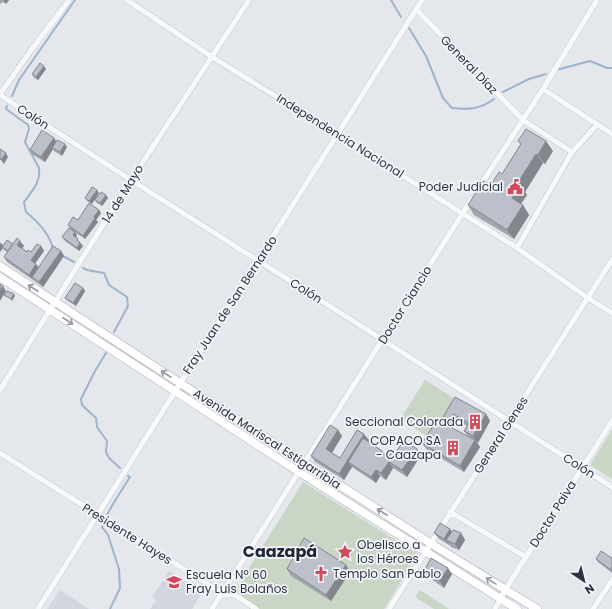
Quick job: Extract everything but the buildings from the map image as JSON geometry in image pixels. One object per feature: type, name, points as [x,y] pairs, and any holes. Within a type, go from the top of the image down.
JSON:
[{"type":"main road","name":"Avenida Mariscal Estigarribia","points":[[0,266],[430,543],[537,609]]},
{"type":"main road","name":"Avenida Mariscal Estigarribia","points":[[0,277],[299,472],[517,609]]},
{"type":"street","points":[[0,95],[32,48],[69,0]]},
{"type":"street","name":"Independencia Nacional","points":[[127,0],[212,57],[517,248],[612,313]]},
{"type":"street","name":"14 de Mayo","points":[[0,390],[131,180],[249,0]]},
{"type":"street","name":"Fray Juan de San Bernardo","points":[[38,609],[180,383],[259,261],[422,0]]},
{"type":"street","name":"Doctor Ciancio","points":[[212,609],[462,214],[543,89],[597,0]]},
{"type":"street","name":"General Díaz","points":[[416,9],[522,120],[572,152]]},
{"type":"street","points":[[543,89],[612,134]]},
{"type":"street","name":"Colón","points":[[0,95],[612,487]]},
{"type":"street","points":[[517,248],[572,152],[597,125]]},
{"type":"street","name":"General Genes","points":[[389,609],[612,260]]},
{"type":"street","name":"Doctor Paiva","points":[[495,609],[612,421]]},
{"type":"street","name":"Presidente Hayes","points":[[0,453],[222,593],[235,595],[256,609]]},
{"type":"street","points":[[450,512],[526,558]]},
{"type":"street","points":[[593,609],[612,580]]},
{"type":"shaded area","name":"Escuela Nº 60 Fray Luis Bolaños","points":[[169,571],[202,592],[192,609],[150,609],[156,600],[152,597]]},
{"type":"shaded area","points":[[60,590],[89,609],[47,609]]},
{"type":"green space","points":[[425,380],[455,399],[430,438],[400,419]]},
{"type":"green space","points":[[612,430],[612,479],[590,465]]},
{"type":"green space","points":[[303,482],[418,554],[384,609],[260,609],[234,592]]},
{"type":"green space","points":[[420,590],[449,609],[434,609],[415,597]]},
{"type":"waterway","points":[[12,96],[19,80],[75,0]]},
{"type":"waterway","points":[[391,0],[401,17]]},
{"type":"waterway","points":[[409,28],[426,56],[443,98],[452,108],[463,109],[479,107],[494,99]]},
{"type":"waterway","points":[[556,70],[590,61],[607,68],[612,68]]},
{"type":"waterway","points":[[503,92],[529,79],[546,74]]},
{"type":"waterway","points":[[7,106],[6,109],[28,125],[29,129],[25,142],[39,168],[39,178],[33,190],[24,202],[26,212],[42,229],[49,239],[53,249]]},
{"type":"waterway","points":[[63,256],[74,262]]},
{"type":"waterway","points":[[83,268],[104,273],[109,285],[127,297],[128,306],[114,332]]},
{"type":"waterway","points":[[106,353],[81,399],[82,405],[96,418],[97,427],[107,441],[106,452],[109,458],[120,468]]},
{"type":"waterway","points":[[107,515],[130,477],[128,476]]},
{"type":"waterway","points":[[103,525],[102,527],[108,535],[119,569],[120,588],[110,609]]},
{"type":"place","name":"Poder Judicial","points":[[515,187]]},
{"type":"place","name":"Seccional Colorada","points":[[475,422]]},
{"type":"place","name":"COPACO SA - Caazapa","points":[[453,448]]},
{"type":"place","name":"Obelisco a los Héroes","points":[[345,552]]},
{"type":"place","name":"Templo San Pablo","points":[[321,574]]},
{"type":"place","name":"Escuela Nº 60 Fray Luis Bolaños","points":[[174,582]]},
{"type":"district","name":"Caazapá","points":[[280,551]]}]
